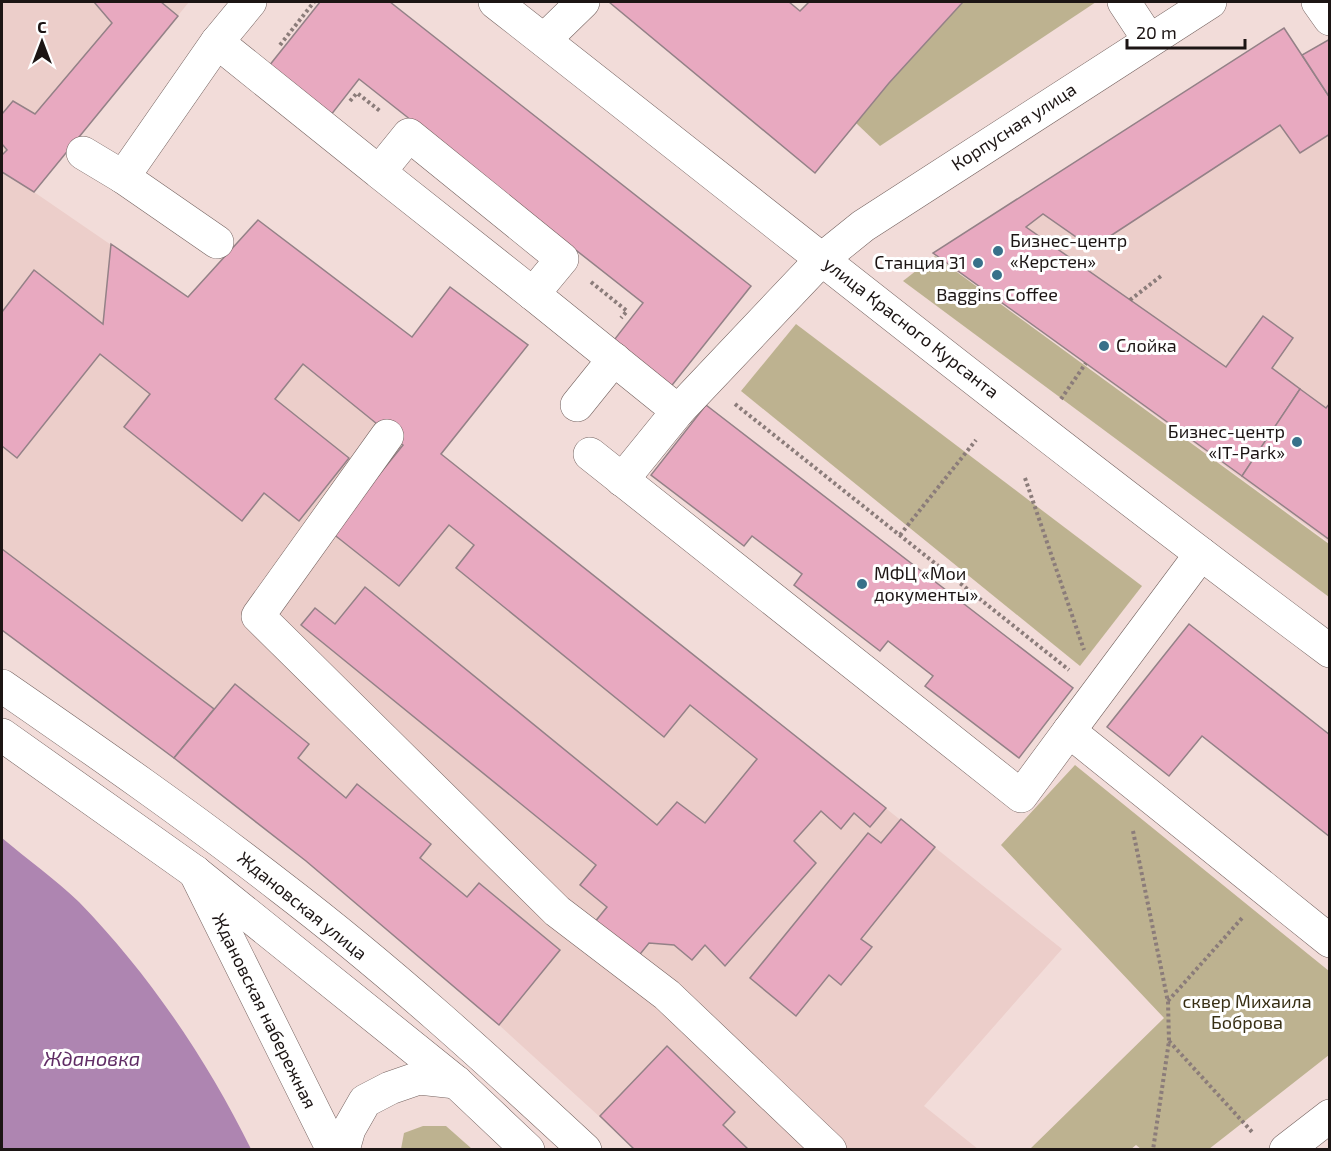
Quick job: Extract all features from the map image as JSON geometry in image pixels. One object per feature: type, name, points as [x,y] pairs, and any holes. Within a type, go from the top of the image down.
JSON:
[{"type":"street","points":[[123,177],[217,42],[250,2]]},
{"type":"street","name":"улица Красного Курсанта","points":[[495,2],[927,342],[1329,651]]},
{"type":"street","points":[[544,40],[583,2]]},
{"type":"street","points":[[1124,2],[1149,40]]},
{"type":"street","name":"Корпусная улица","points":[[622,480],[678,411],[822,259],[874,217],[1210,2]]},
{"type":"street","points":[[1318,2],[1329,19]]},
{"type":"street","points":[[217,42],[678,411]]},
{"type":"street","points":[[379,172],[409,135],[562,259],[533,294]]},
{"type":"street","points":[[83,153],[123,177],[218,242]]},
{"type":"street","points":[[577,405],[614,359]]},
{"type":"street","points":[[387,436],[258,616],[557,911],[667,995],[830,1149]]},
{"type":"street","points":[[590,454],[1020,796],[1201,554]]},
{"type":"street","name":"Ждановская улица","points":[[2,686],[156,793],[284,889],[469,1042],[585,1149]]},
{"type":"street","points":[[1069,731],[1329,941]]},
{"type":"street","points":[[2,735],[195,872],[456,1082],[528,1149]]},
{"type":"street","name":"Ждановская набережная","points":[[195,872],[333,1149]]},
{"type":"street","points":[[343,1149],[349,1129],[365,1101],[390,1088],[420,1078],[456,1082]]},
{"type":"street","points":[[1273,1145],[1329,1116]]},
{"type":"path","points":[[257,73],[314,2]]},
{"type":"path","points":[[1131,300],[1161,276]]},
{"type":"path","points":[[1057,405],[1086,363]]},
{"type":"path","points":[[707,381],[1098,693]]},
{"type":"path","points":[[900,535],[976,440]]},
{"type":"path","points":[[1026,477],[1098,693]]},
{"type":"path","points":[[1133,829],[1168,1002],[1169,1041],[1153,1149]]},
{"type":"path","points":[[1168,1002],[1267,890]]},
{"type":"path","points":[[1169,1041],[1273,1145]]},
{"type":"shaded area","points":[[2,2],[189,2],[34,192],[187,297],[258,220],[412,337],[450,287],[528,345],[442,454],[1062,949],[924,1106],[978,1149],[635,1149],[499,1025],[306,861],[174,758],[2,630]]},
{"type":"shaded area","points":[[1284,28],[1302,55],[1329,39],[1329,542],[933,253]]},
{"type":"green space","points":[[963,2],[1096,2],[880,146],[856,123]]},
{"type":"green space","points":[[935,256],[1329,544],[1329,597],[903,281]]},
{"type":"green space","points":[[796,324],[1142,586],[1080,666],[741,391]]},
{"type":"green space","name":"сквер Михаила Боброва","points":[[1075,765],[1329,971],[1329,1055],[1209,1149],[1141,1149],[1136,1145],[1130,1150],[1030,1149],[1164,1018],[1001,845]]},
{"type":"green space","points":[[423,1126],[446,1126],[472,1149],[401,1149],[404,1133]]},
{"type":"water","name":"Ждановка","points":[[2,838],[79,902],[129,958],[153,988],[196,1051],[251,1149],[2,1149]]},
{"type":"building","points":[[94,2],[161,2],[178,16],[34,192],[2,172],[2,155],[7,150],[2,144],[2,114],[13,101],[35,114],[112,23]]},
{"type":"building","points":[[320,2],[390,2],[751,286],[669,389],[611,344],[643,303],[359,79],[327,120],[265,71]]},
{"type":"building","points":[[609,2],[789,2],[800,11],[809,2],[963,2],[889,83],[815,173]]},
{"type":"building","name":"Бизнес-центр «Керстен»","points":[[1284,28],[1330,98],[1330,134],[1300,153],[1280,125],[1092,248],[1043,214],[1026,227],[1226,367],[1263,316],[1293,338],[1272,368],[1300,389],[1242,476],[933,253]]},
{"type":"building","points":[[1330,39],[1330,98],[1302,55]]},
{"type":"building","points":[[258,220],[412,337],[450,287],[528,345],[441,454],[886,808],[870,827],[854,813],[841,829],[821,811],[794,841],[816,863],[725,966],[705,945],[692,960],[674,945],[649,943],[637,958],[594,923],[607,907],[580,885],[596,865],[301,625],[315,608],[335,624],[365,587],[657,825],[677,802],[705,823],[757,759],[690,705],[664,737],[456,568],[474,545],[449,525],[399,586],[332,533],[403,445],[303,364],[275,399],[349,458],[299,521],[264,493],[242,521],[124,427],[150,394],[100,354],[17,458],[2,446],[2,312],[34,270],[103,324],[111,244],[188,297]]},
{"type":"building","name":"Бизнес-центр «IT-Park»","points":[[1300,389],[1326,408],[1330,403],[1330,540],[1242,476]]},
{"type":"building","points":[[706,405],[1073,688],[1019,758],[925,686],[933,676],[888,641],[880,651],[794,585],[802,574],[752,536],[744,546],[651,475]]},
{"type":"building","points":[[2,549],[214,709],[174,758],[2,630]]},
{"type":"building","points":[[1189,624],[1330,735],[1330,837],[1202,736],[1169,776],[1107,727]]},
{"type":"building","points":[[235,684],[309,744],[298,758],[346,798],[357,784],[431,844],[420,858],[467,897],[479,883],[560,950],[499,1025],[306,861],[174,758]]},
{"type":"building","points":[[901,819],[935,847],[861,939],[872,947],[841,985],[829,975],[796,1016],[750,978],[868,833],[881,843]]},
{"type":"building","points":[[667,1046],[735,1112],[723,1125],[749,1150],[635,1150],[600,1116]]},
{"type":"place","name":"Бизнес-центр «Керстен»","points":[[998,251]]},
{"type":"place","name":"Станция 31","points":[[978,263]]},
{"type":"place","name":"Baggins Coffee","points":[[997,275]]},
{"type":"place","name":"Слойка","points":[[1104,346]]},
{"type":"place","name":"Бизнес-центр «IT-Park»","points":[[1297,442]]},
{"type":"place","name":"МФЦ «Мои документы»","points":[[862,584]]}]
